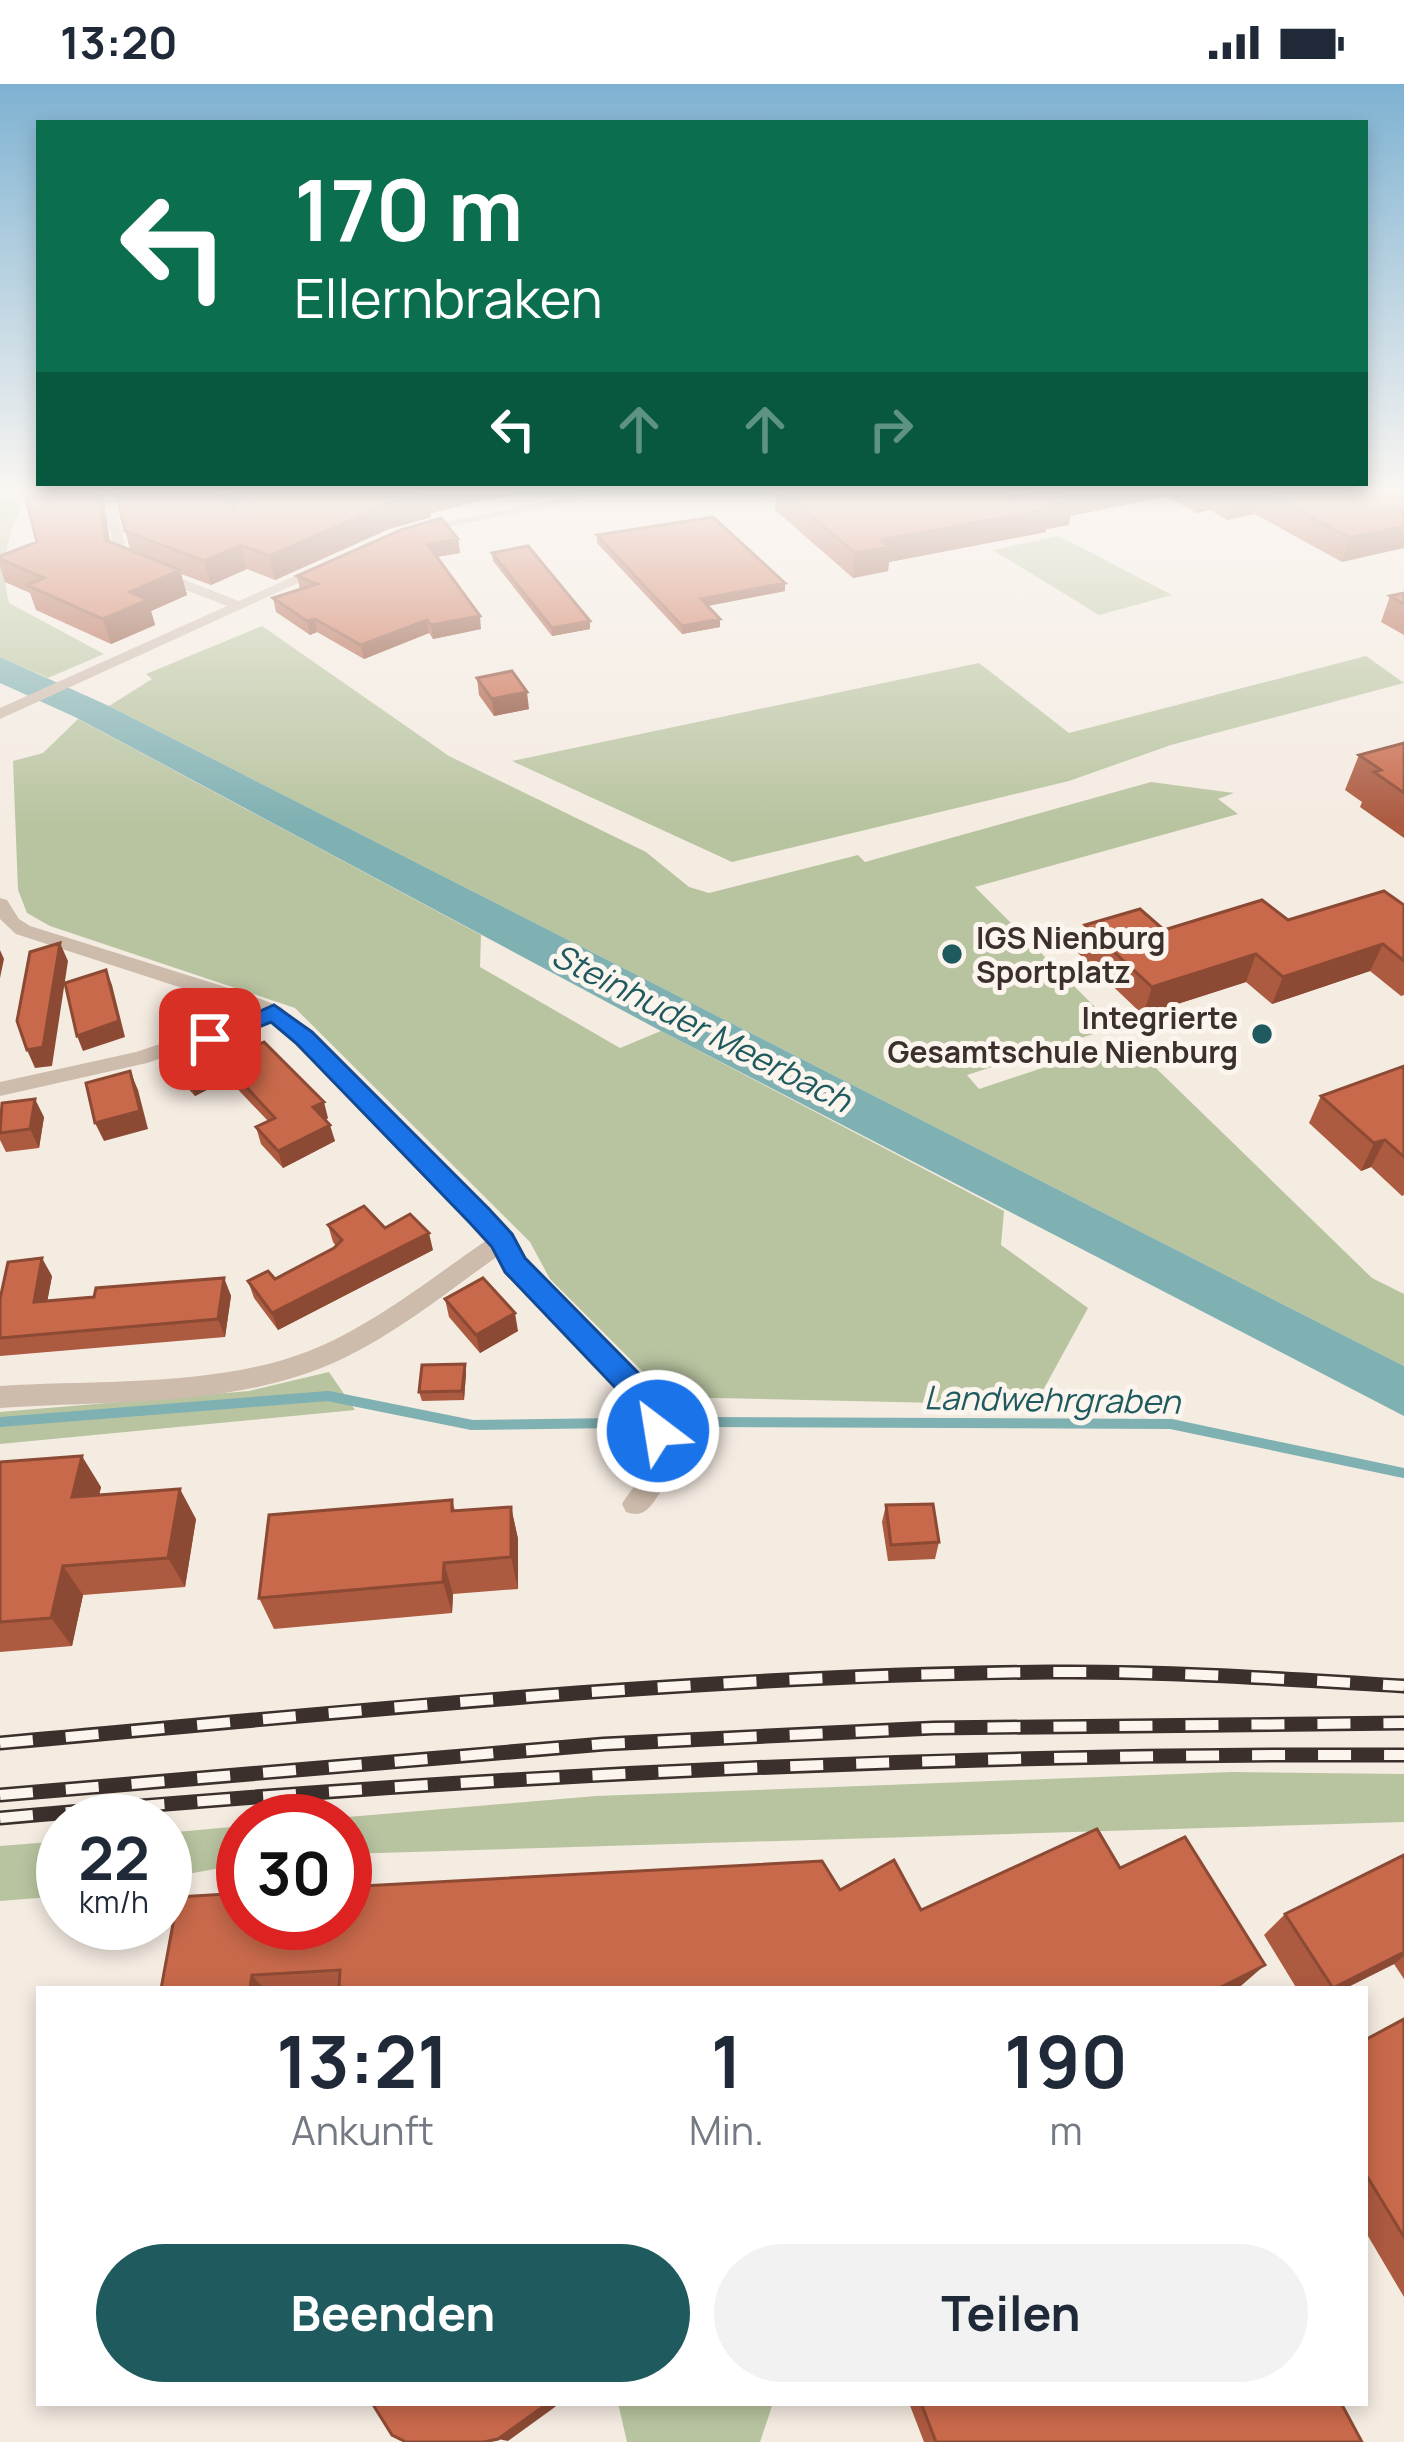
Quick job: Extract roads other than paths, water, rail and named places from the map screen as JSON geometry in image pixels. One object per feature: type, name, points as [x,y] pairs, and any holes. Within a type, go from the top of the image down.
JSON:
[{"type":"street","points":[[233,604],[238,606]]},
{"type":"street","points":[[0,714],[242,604]]},
{"type":"street","points":[[0,904],[12,923],[23,930],[274,1012],[503,1241],[514,1264],[641,1394],[658,1431],[661,1464],[636,1504]]},
{"type":"street","points":[[0,1089],[118,1065],[210,1039],[274,1012]]},
{"type":"street","points":[[0,1397],[237,1378],[312,1360],[346,1344],[503,1241]]},
{"type":"water","name":"Steinhuder Meerbach","points":[[0,657],[109,706],[1404,1366],[1404,1416],[661,1031],[75,717],[0,683]]},
{"type":"waterway","name":"Landwehrgraben","points":[[0,1422],[328,1396],[472,1425],[617,1423]]},
{"type":"waterway","name":"Landwehrgraben","points":[[694,1422],[1171,1424],[1404,1473]]},
{"type":"railway","points":[[0,1743],[524,1697],[787,1680],[1050,1672],[1404,1686]]},
{"type":"railway","points":[[0,1795],[604,1744],[934,1728],[1404,1723]]},
{"type":"railway","points":[[0,1818],[351,1790],[702,1770],[1053,1758],[1404,1755]]},
{"type":"place","name":"IGS Nienburg Sportplatz","points":[[952,954]]},
{"type":"place","name":"Integrierte Gesamtschule Nienburg","points":[[1262,1034]]}]
